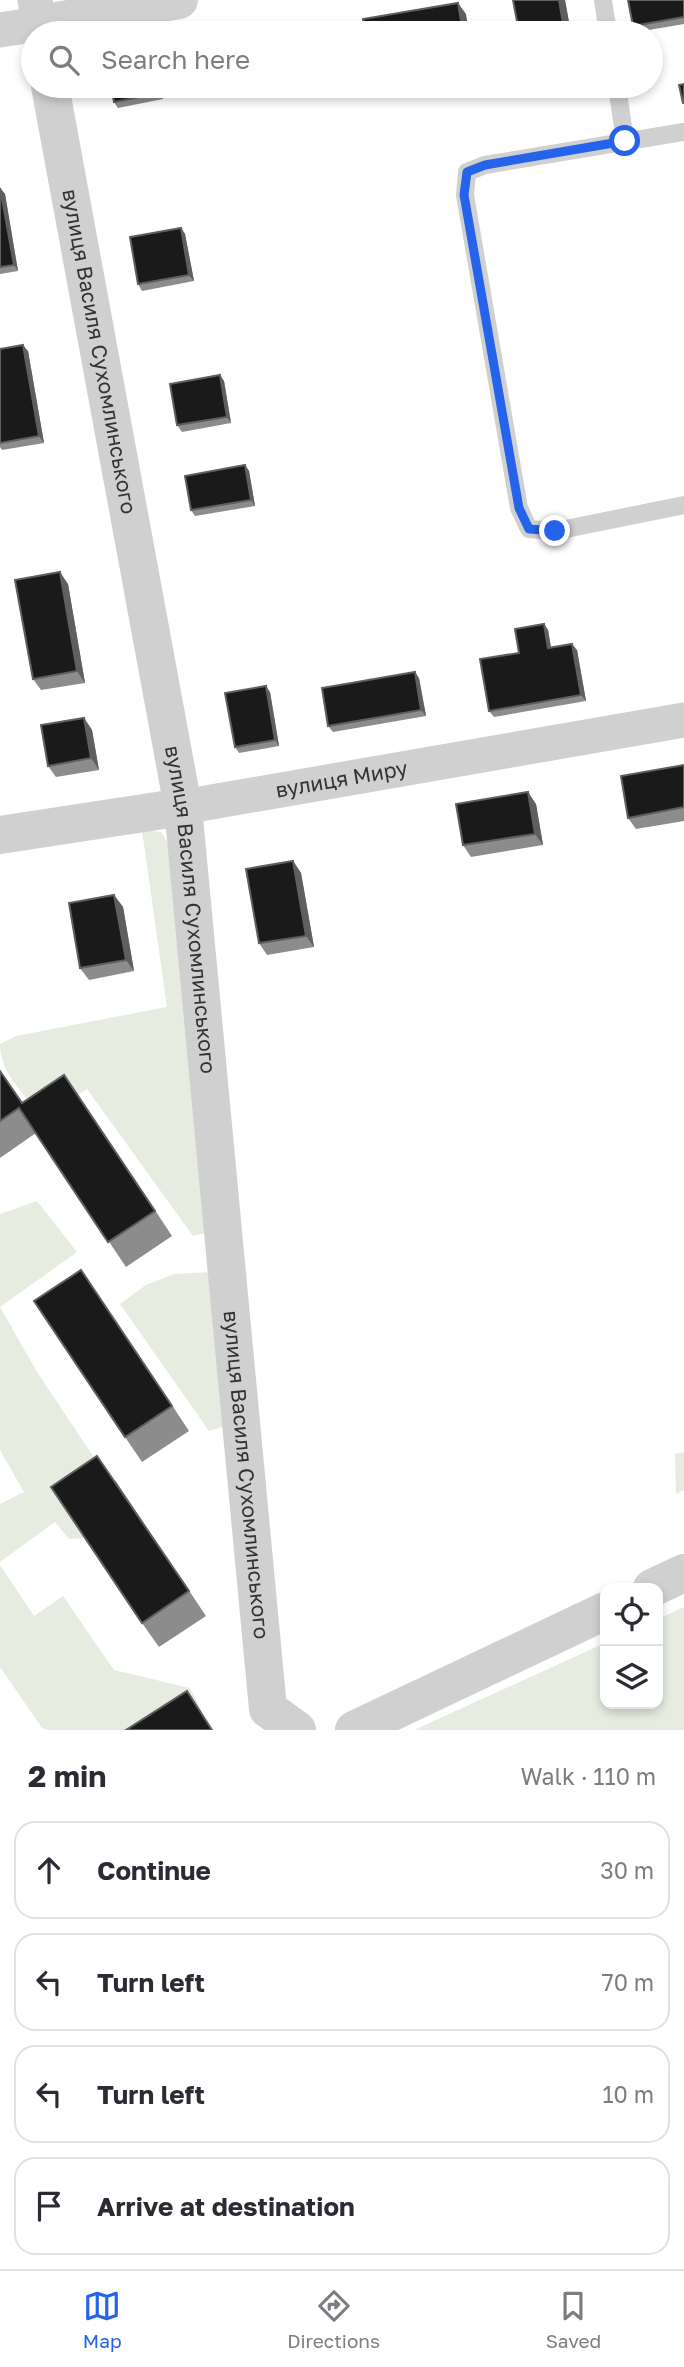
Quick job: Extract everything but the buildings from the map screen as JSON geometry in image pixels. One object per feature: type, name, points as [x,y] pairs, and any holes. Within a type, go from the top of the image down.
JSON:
[{"type":"street","points":[[38,19],[179,0]]},
{"type":"street","points":[[0,30],[21,24]]},
{"type":"street","name":"вулиця Василя Сухомлинського","points":[[52,98],[183,807],[268,1709],[297,1730]]},
{"type":"street","name":"вулиця Миру","points":[[0,835],[183,807],[684,720]]},
{"type":"street","points":[[663,1583],[684,1573]]},
{"type":"street","points":[[354,1730],[600,1613]]},
{"type":"lane","points":[[603,0],[606,21]]},
{"type":"lane","points":[[619,98],[625,141]]},
{"type":"lane","points":[[684,132],[485,165],[467,172],[464,195],[519,508],[529,529],[555,531],[684,505]]},
{"type":"shaded area","points":[[142,830],[161,832],[168,843],[214,1231],[193,1236],[87,1089],[44,1118],[15,1084],[1,1055],[0,1044],[16,1036],[167,1007]]},
{"type":"shaded area","points":[[37,1201],[77,1252],[0,1307],[0,1214]]},
{"type":"shaded area","points":[[211,1272],[226,1426],[209,1431],[120,1304],[146,1285],[174,1274]]},
{"type":"shaded area","points":[[0,1307],[37,1372],[111,1483],[86,1538],[69,1539],[55,1522],[0,1562],[0,1504],[24,1492],[0,1450]]},
{"type":"shaded area","points":[[684,1452],[684,1490],[676,1494],[675,1454]]},
{"type":"shaded area","points":[[0,1565],[34,1616],[63,1596],[114,1670],[190,1688],[202,1711],[172,1730],[42,1728],[0,1667]]},
{"type":"shaded area","points":[[684,1607],[684,1730],[414,1730],[600,1645],[600,1709],[663,1709],[663,1617]]},
{"type":"route","points":[[555,531],[529,529],[519,508],[464,195],[467,172],[485,165],[625,141]]}]
